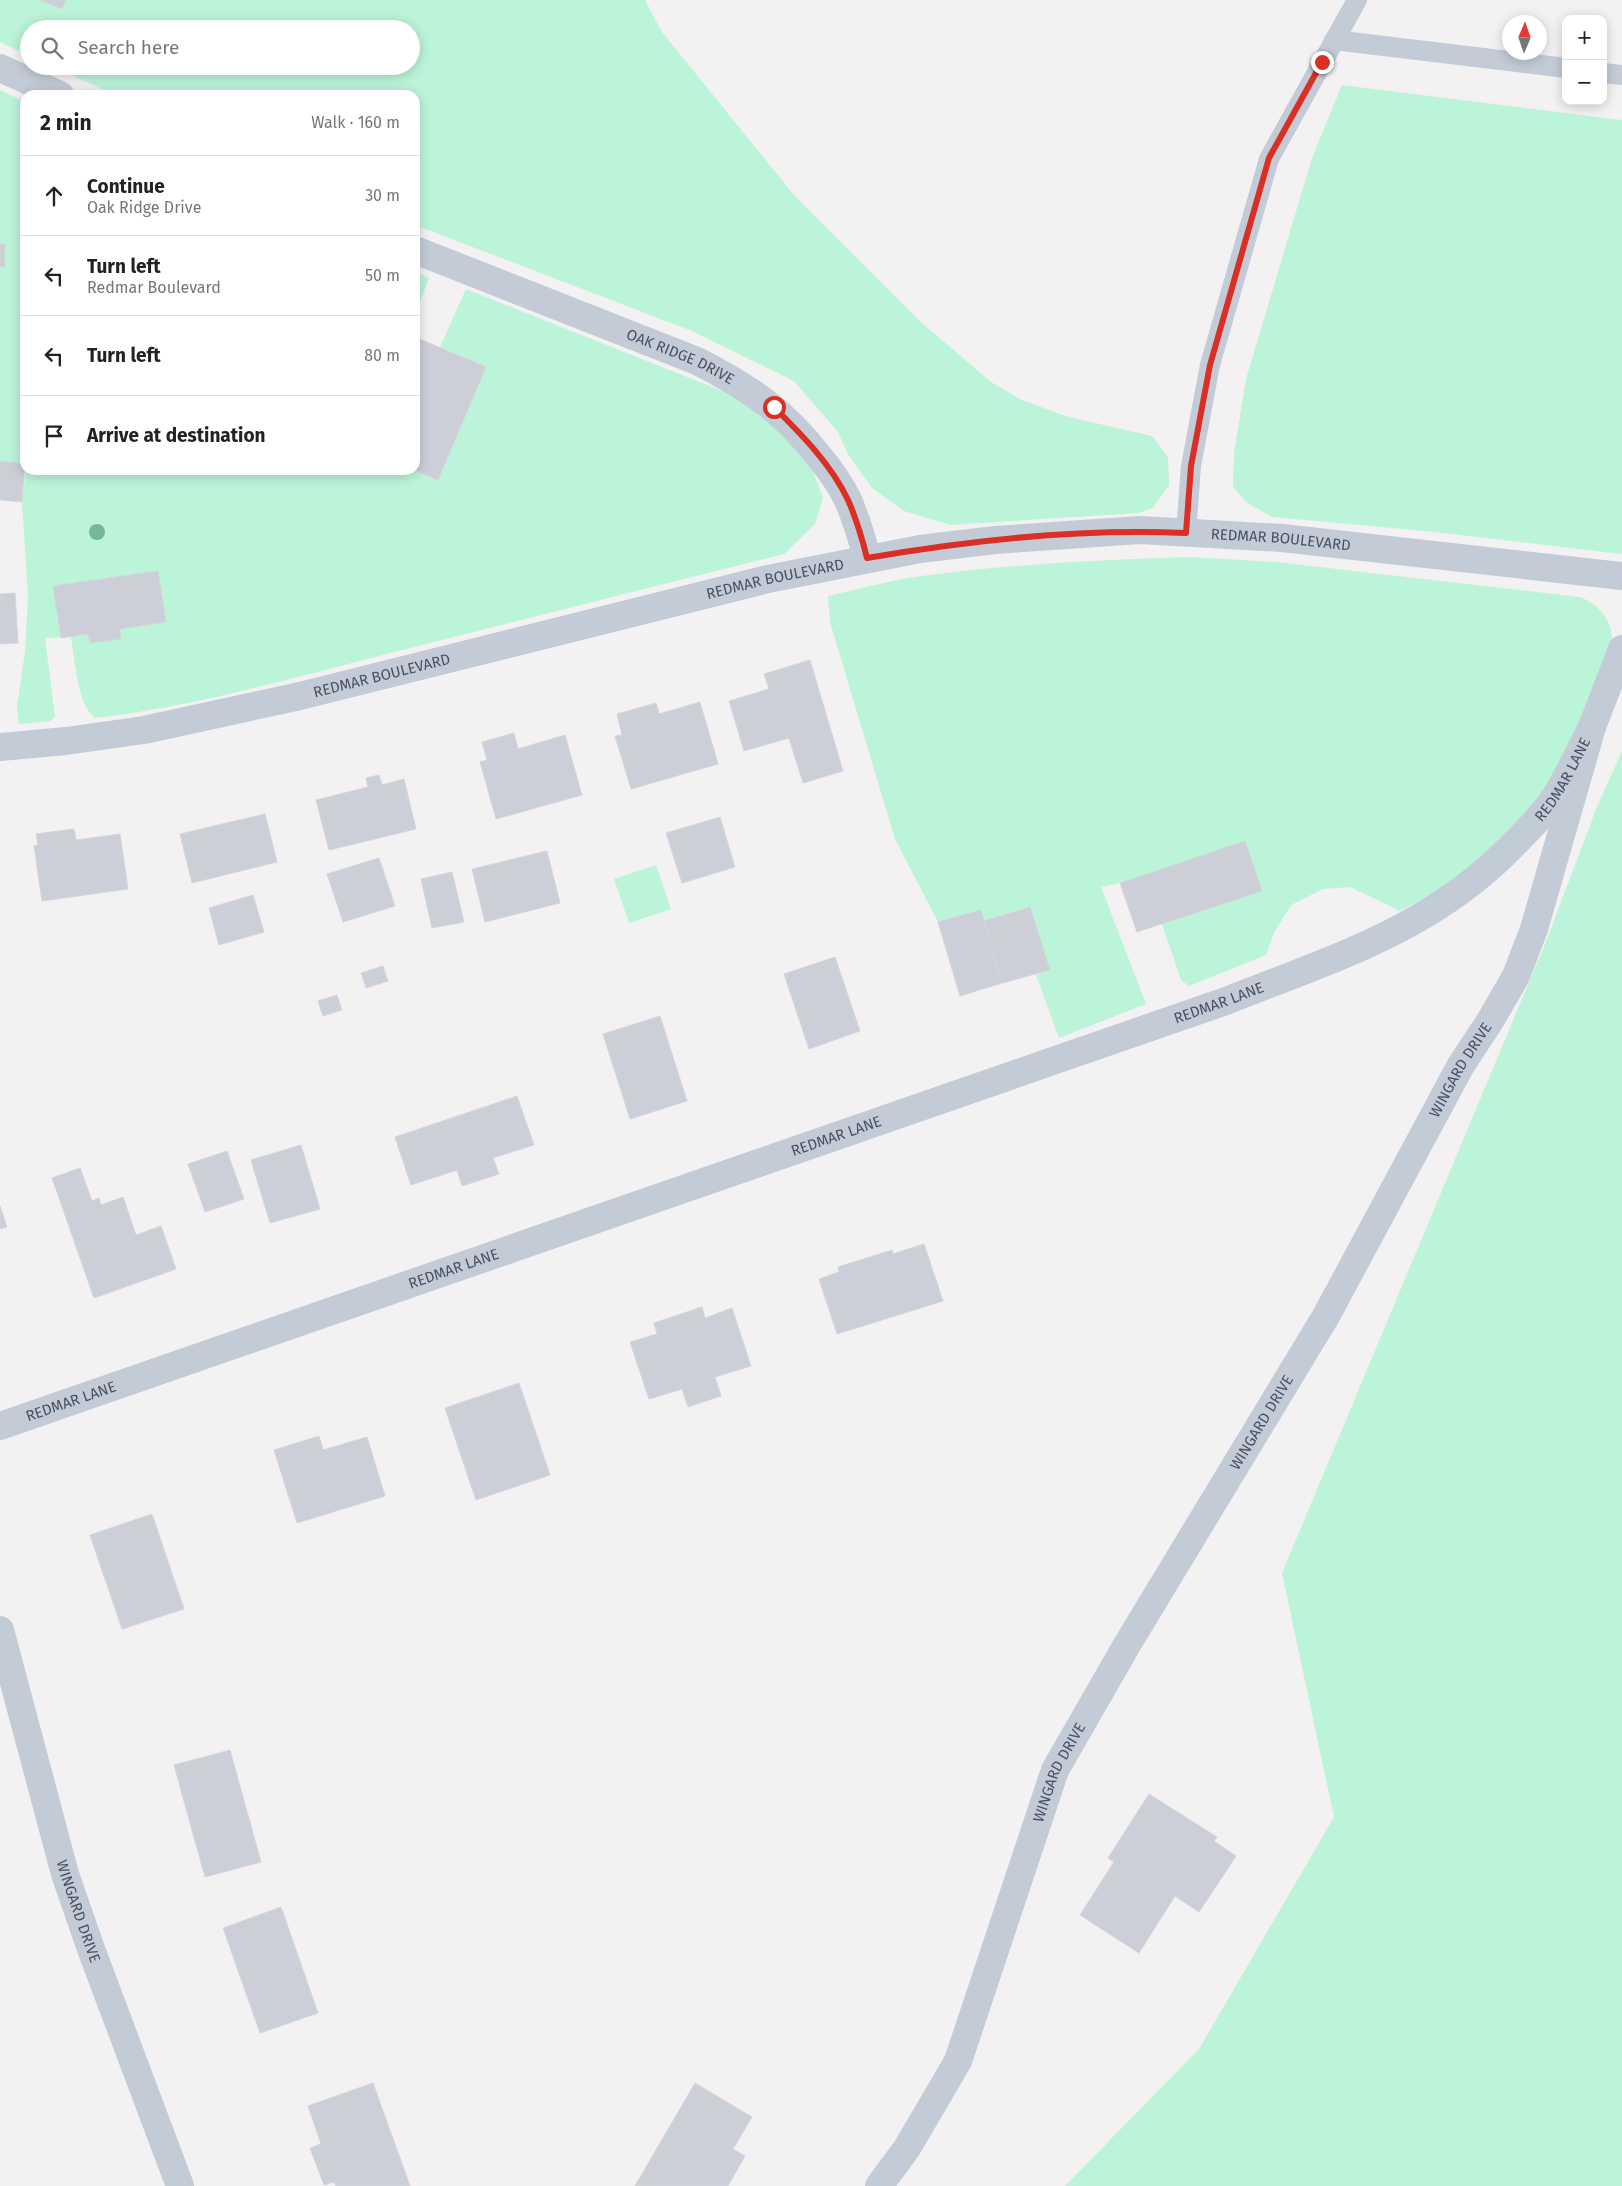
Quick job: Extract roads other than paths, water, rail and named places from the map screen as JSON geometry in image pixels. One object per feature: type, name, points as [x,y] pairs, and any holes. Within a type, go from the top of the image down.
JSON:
[{"type":"street","points":[[0,68],[49,90]]},
{"type":"street","name":"OAK RIDGE DRIVE","points":[[420,252],[697,361],[737,382],[774,407],[804,436],[847,498],[858,525],[867,558]]},
{"type":"street","name":"REDMAR BOULEVARD","points":[[0,747],[66,741],[144,730],[300,696],[768,578],[920,549],[995,540],[1140,530],[1282,538],[1622,576]]},
{"type":"street","name":"WINGARD DRIVE","points":[[880,2186],[907,2148],[958,2061],[1055,1770],[1128,1643],[1326,1316],[1461,1065],[1490,1021],[1516,976],[1534,929],[1592,727],[1622,649]]},
{"type":"street","name":"REDMAR LANE","points":[[0,1426],[1226,1001],[1383,939],[1426,916],[1465,890],[1499,860],[1529,829],[1555,797],[1592,727]]},
{"type":"street","name":"WINGARD DRIVE","points":[[0,1630],[65,1874],[91,1949],[180,2186]]},
{"type":"lane","points":[[1186,533],[1191,466],[1210,365],[1269,158],[1357,0]]},
{"type":"lane","points":[[1334,40],[1562,68]]},
{"type":"lane","points":[[1607,73],[1622,75]]}]
